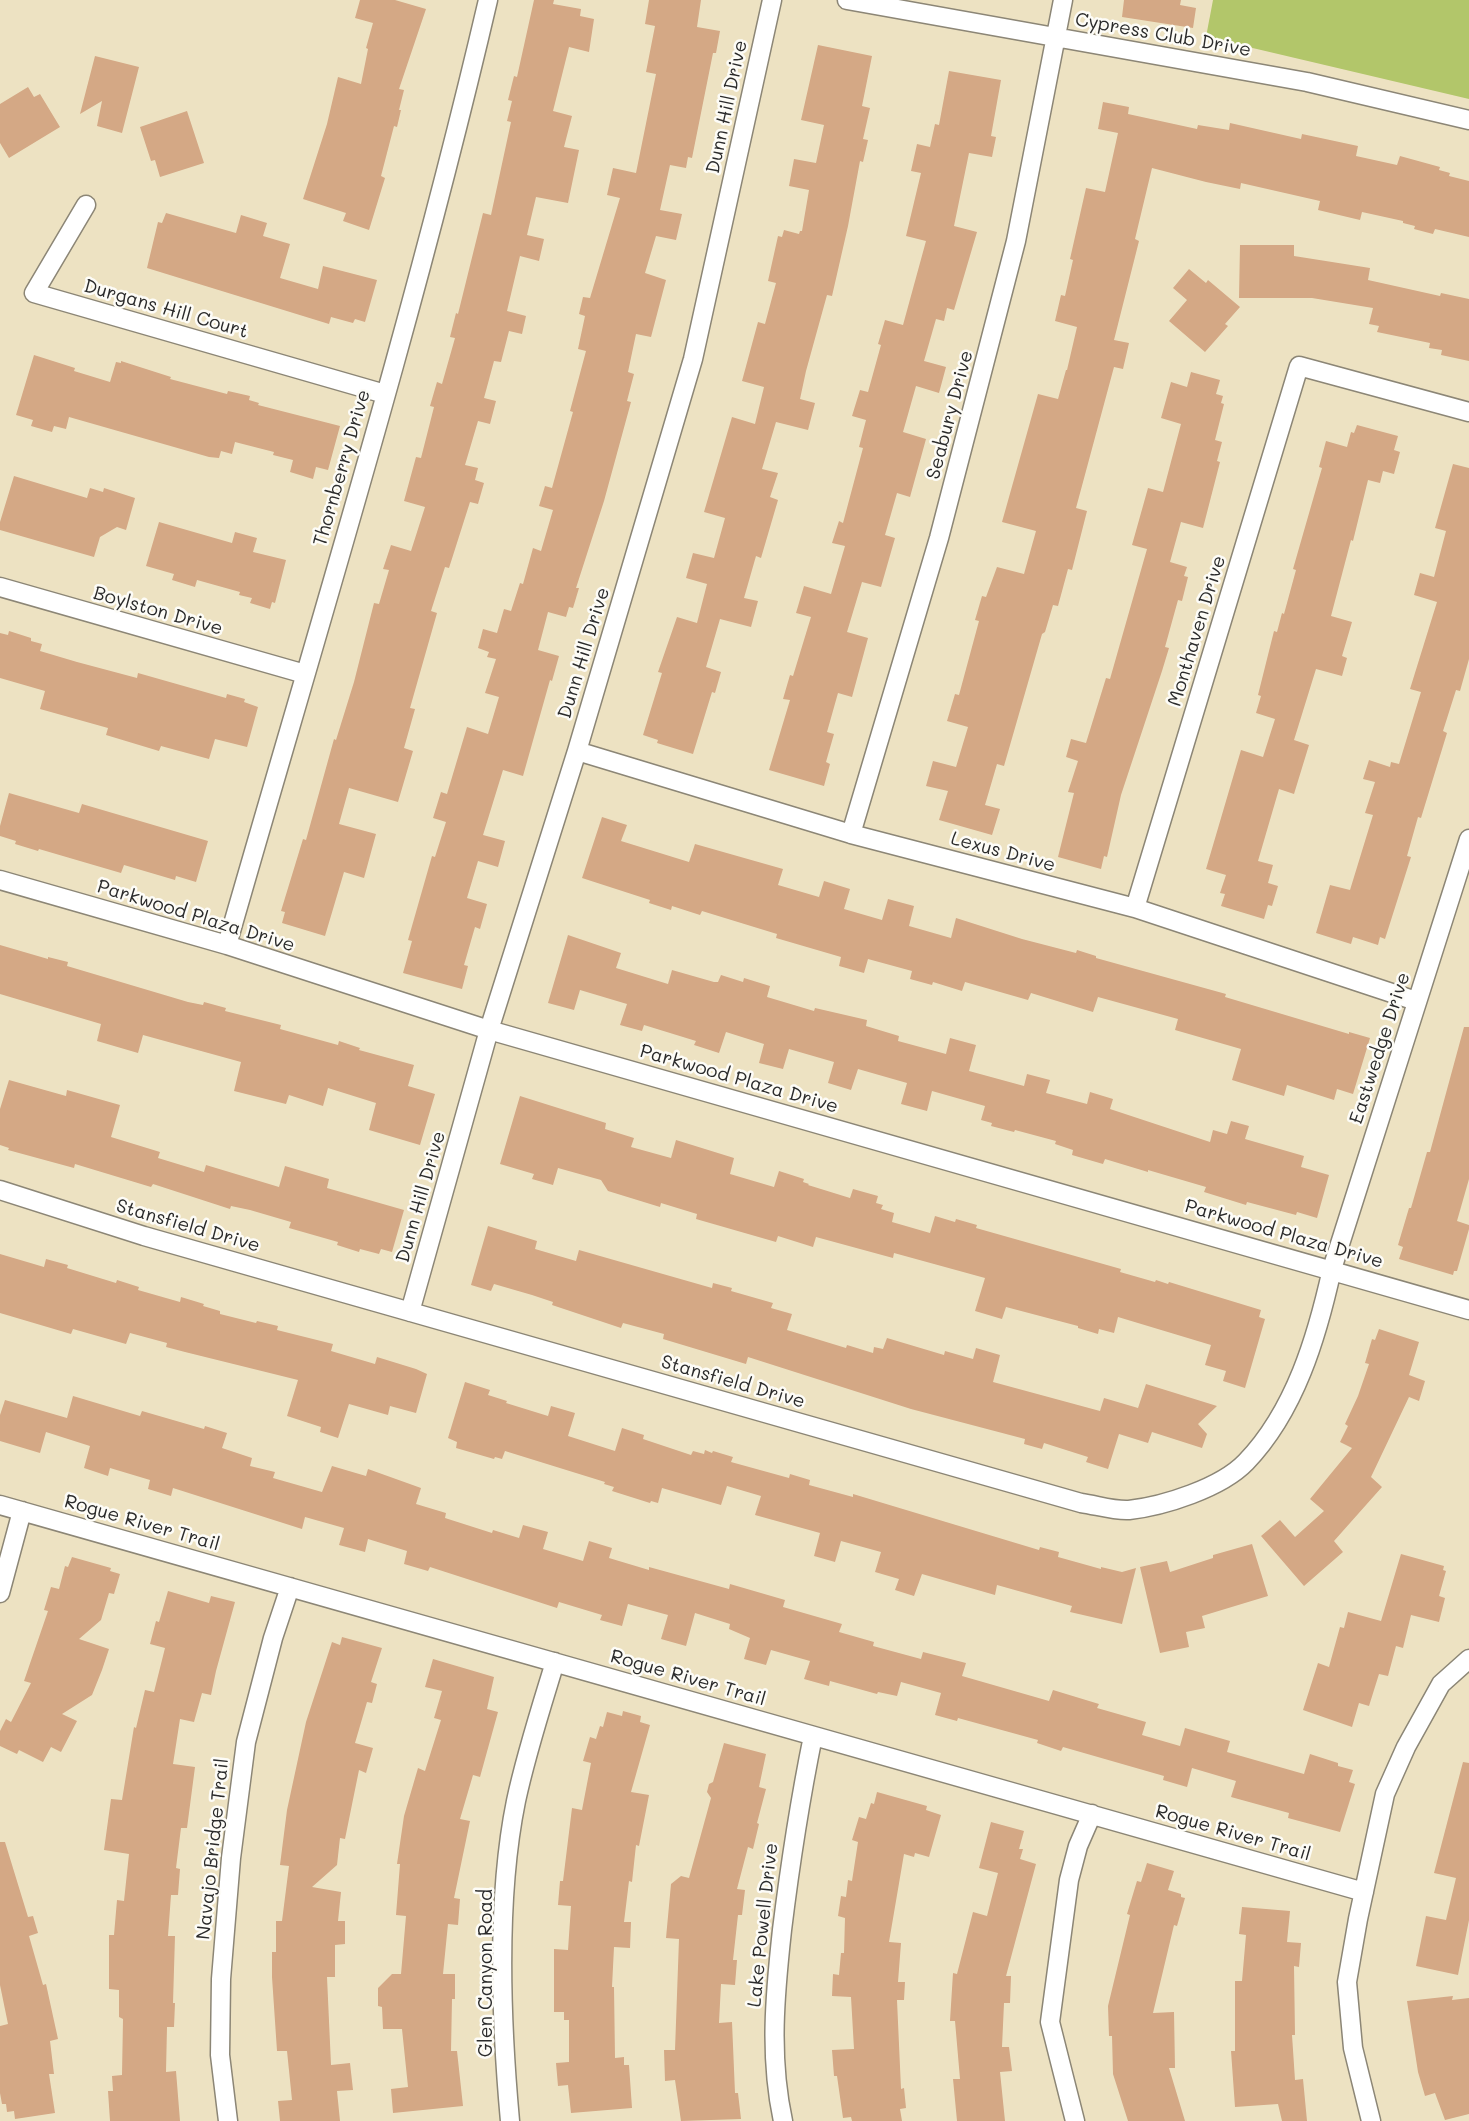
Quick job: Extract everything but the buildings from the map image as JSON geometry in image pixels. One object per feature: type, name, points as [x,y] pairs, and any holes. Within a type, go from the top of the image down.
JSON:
[{"type":"street","name":"Thornberry Drive","points":[[227,945],[386,394],[454,146],[488,0]]},
{"type":"street","name":"Dunn Hill Drive","points":[[410,1312],[489,1030],[577,751],[693,359],[772,0]]},
{"type":"street","name":"Cypress Club Drive","points":[[848,0],[1307,82],[1469,120]]},
{"type":"street","name":"Seabury Drive","points":[[851,834],[939,538],[981,381],[1016,241],[1063,0]]},
{"type":"street","name":"Durgans Hill Court","points":[[86,205],[34,293],[386,394]]},
{"type":"street","name":"Monthaven Drive","points":[[1135,908],[1299,366],[1469,412]]},
{"type":"street","name":"Boylston Drive","points":[[0,587],[305,674]]},
{"type":"street","name":"Lexus Drive","points":[[577,751],[851,834],[1135,908],[1416,1001]]},
{"type":"street","name":"Eastwedge Drive","points":[[1332,1269],[1469,839]]},
{"type":"street","name":"Parkwood Plaza Drive","points":[[0,880],[227,945],[489,1030],[1469,1310]]},
{"type":"street","name":"Stansfield Drive","points":[[0,1190],[144,1236],[1081,1503],[1126,1510],[1171,1500],[1214,1484],[1245,1463],[1280,1417],[1297,1382],[1323,1311],[1332,1269]]},
{"type":"street","name":"Rogue River Trail","points":[[0,1505],[1364,1892]]},
{"type":"street","points":[[0,1593],[22,1511]]},
{"type":"street","name":"Navajo Bridge Trail","points":[[228,2121],[220,2055],[221,1979],[231,1858],[246,1742],[273,1638],[290,1587]]},
{"type":"street","points":[[1371,2121],[1353,2048],[1347,1982],[1364,1892],[1385,1794],[1406,1747],[1441,1684],[1469,1660]]},
{"type":"street","name":"Glen Canyon Road","points":[[510,2121],[503,1928],[507,1872],[516,1802],[555,1662]]},
{"type":"street","name":"Lake Powell Drive","points":[[783,2121],[774,2045],[775,1991],[791,1852],[813,1735]]},
{"type":"street","points":[[1075,2121],[1050,2022],[1069,1880],[1078,1846],[1092,1814]]},
{"type":"green space","points":[[1213,0],[1469,0],[1469,99],[1206,37]]}]
